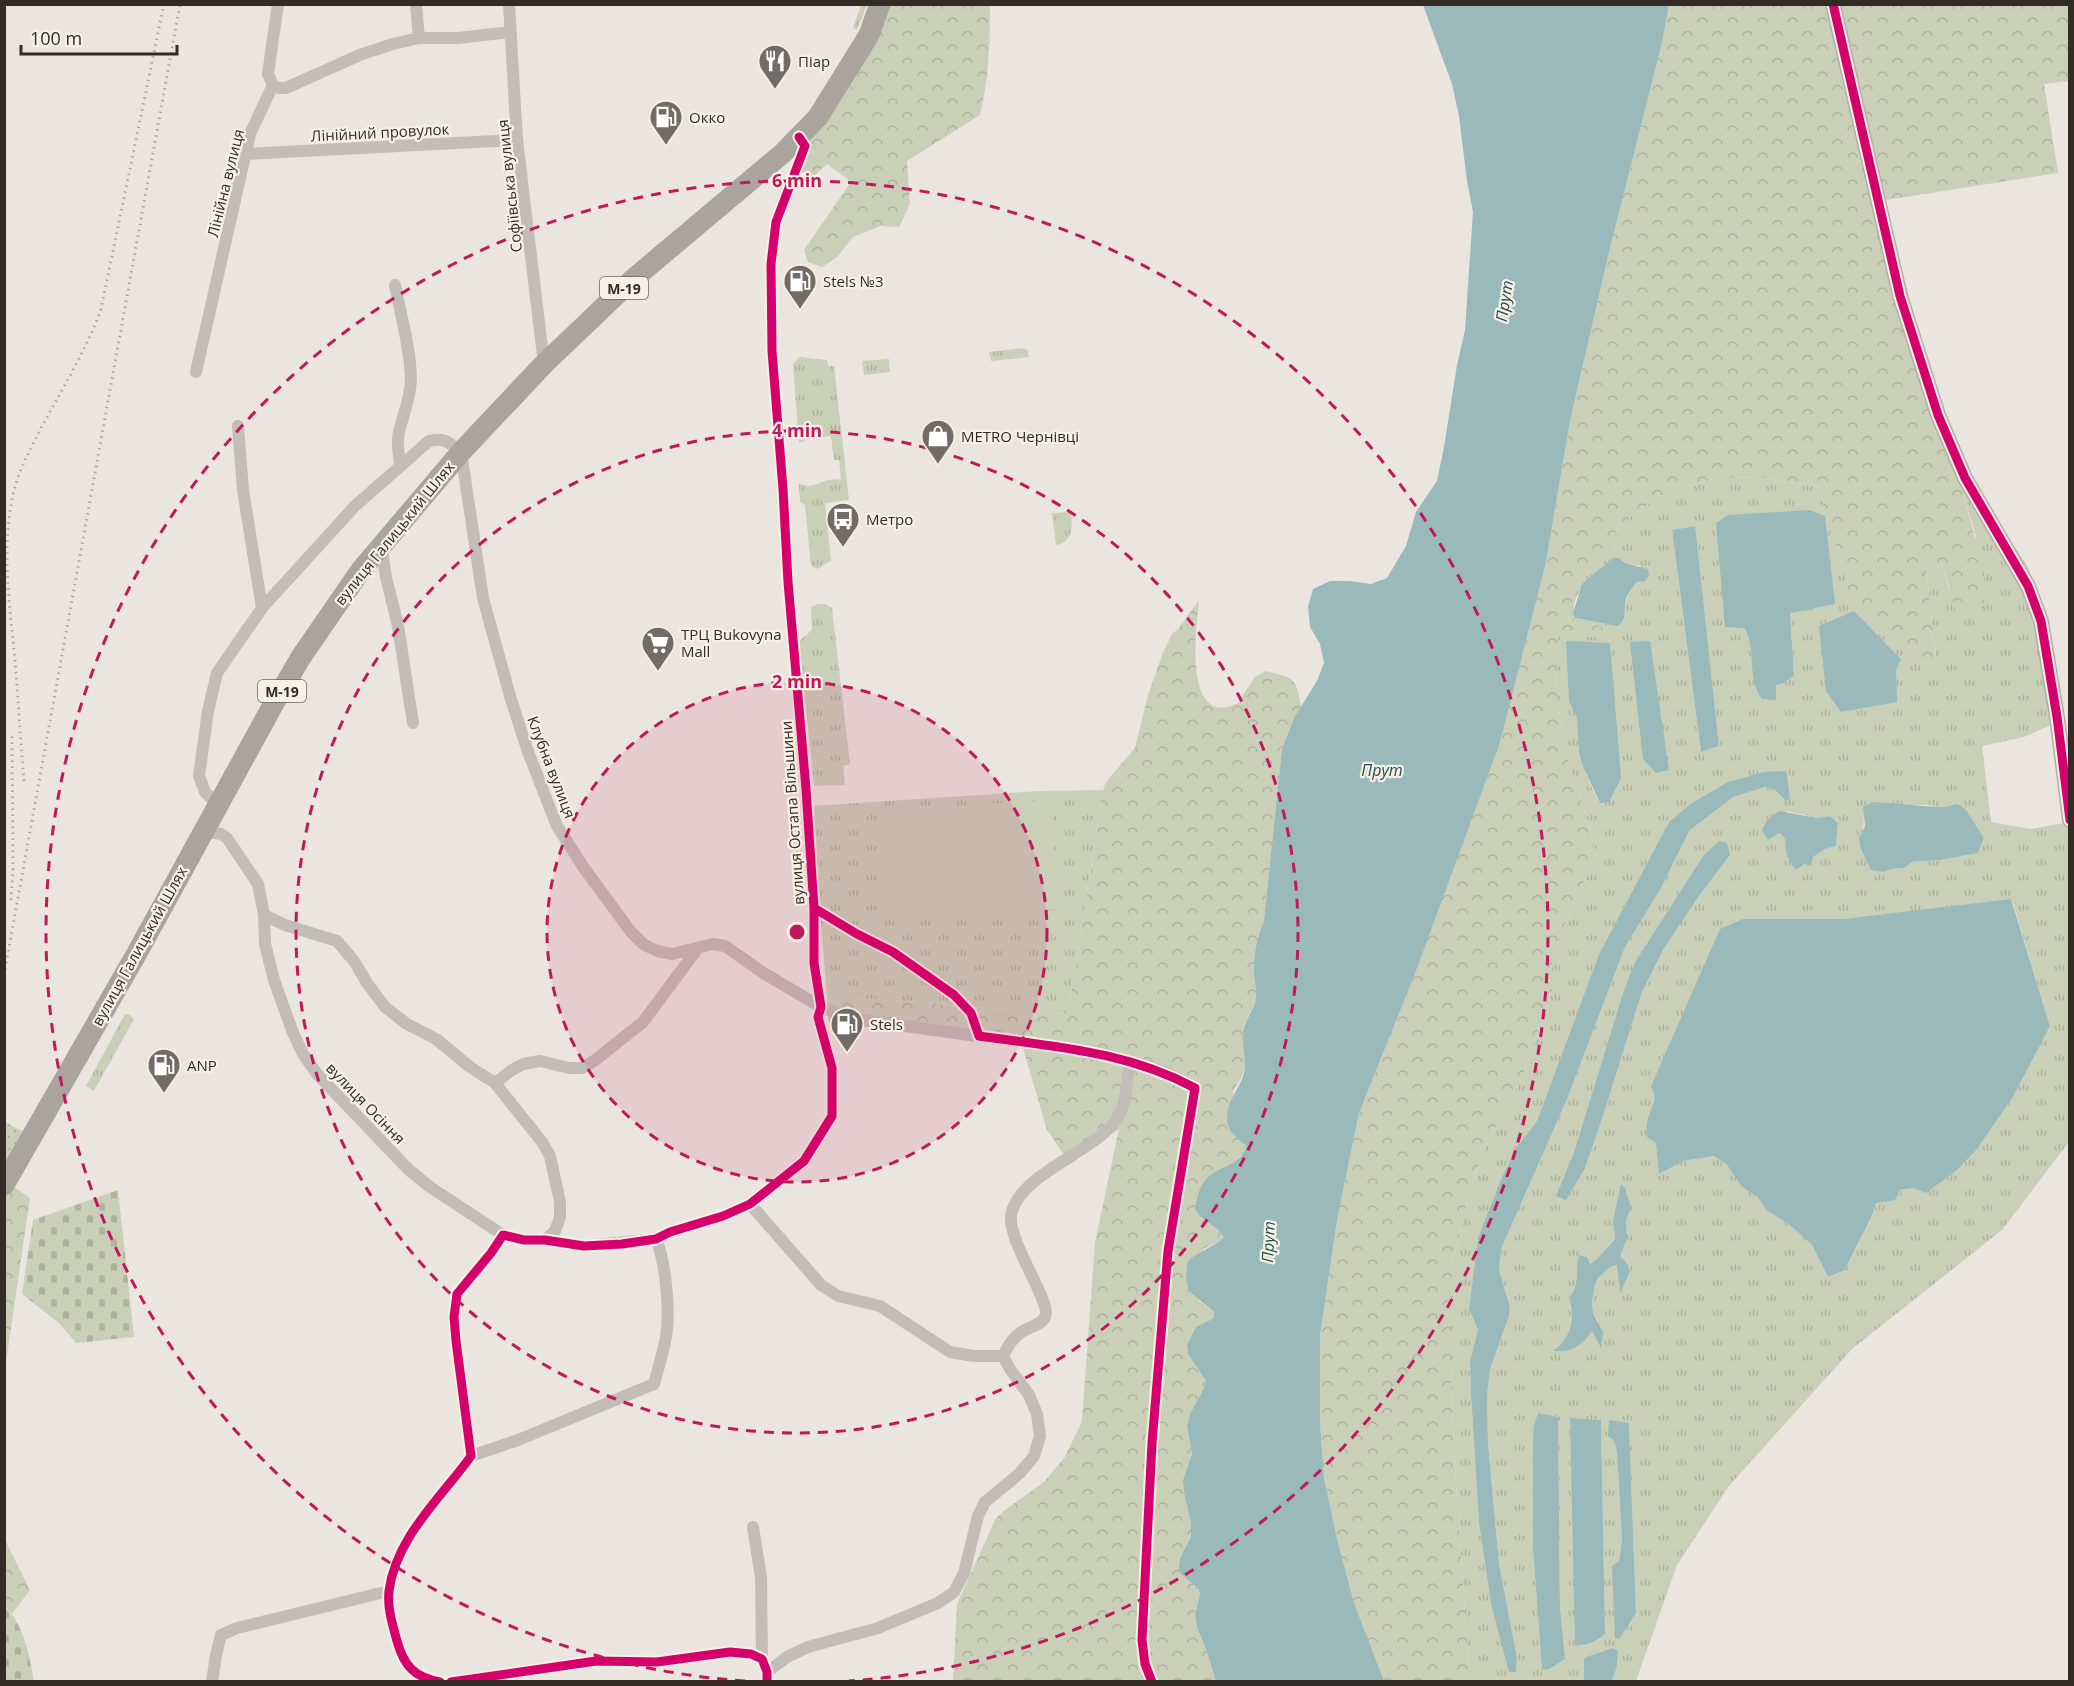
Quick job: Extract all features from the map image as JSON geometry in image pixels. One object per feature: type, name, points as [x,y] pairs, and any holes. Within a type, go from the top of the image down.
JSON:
[{"type":"highway","name":"вулиця Галицький Шлях","points":[[4,1185],[137,953],[217,804],[301,657],[336,603],[381,545],[460,452],[544,364],[632,280],[783,153],[818,117],[868,35],[880,4]]},
{"type":"main road","points":[[1833,4],[1900,296],[1938,415],[1965,478],[2028,586],[2041,621],[2057,717],[2070,820]]},
{"type":"street","points":[[278,4],[268,74],[273,85],[279,88],[362,54],[419,38],[458,38],[510,32]]},
{"type":"street","points":[[416,4],[419,38]]},
{"type":"street","name":"Софіївська вулиця","points":[[509,4],[517,140],[544,364]]},
{"type":"street","name":"Лінійна вулиця","points":[[196,372],[250,134],[273,85]]},
{"type":"street","name":"вулиця Остапа Вільшини","points":[[503,1235],[524,1240],[545,1240],[584,1246],[656,1239],[686,1226],[723,1216],[750,1204],[804,1161],[832,1116],[831,1068],[818,1017],[821,1007],[814,963],[814,908],[806,789],[788,582],[772,351],[771,264],[776,222],[806,146],[799,137]]},
{"type":"street","name":"Лінійний провулок","points":[[245,154],[517,140]]},
{"type":"street","points":[[395,285],[406,338],[411,379],[407,409],[398,433],[400,465]]},
{"type":"street","points":[[238,426],[243,490],[262,608]]},
{"type":"street","points":[[217,804],[206,792],[199,776],[208,711],[217,674],[262,608],[355,506],[429,441],[439,438],[448,441],[460,452]]},
{"type":"street","name":"Клубна вулиця","points":[[460,452],[483,598],[527,749],[557,826],[584,868],[631,932],[643,944],[657,951],[672,954],[713,944],[725,946],[765,974],[821,1007],[849,1018],[1104,1054],[1168,1074],[1195,1088]]},
{"type":"street","points":[[381,545],[398,626],[413,723]]},
{"type":"street","name":"вулиця Осіння","points":[[202,831],[221,834],[233,846],[258,884],[264,915],[266,944],[274,980],[303,1054],[317,1074],[409,1170],[430,1187],[503,1235]]},
{"type":"street","points":[[264,915],[285,925],[337,941],[354,961],[385,1007],[407,1024],[436,1039],[460,1060],[495,1083],[542,1142],[550,1156],[560,1202],[560,1217],[555,1231],[545,1240]]},
{"type":"street","points":[[495,1083],[523,1064],[540,1061],[569,1068],[582,1068],[594,1061],[643,1022],[698,948]]},
{"type":"street","points":[[1003,1356],[1009,1343],[1021,1332],[1045,1318],[1047,1309],[1010,1222],[1012,1211],[1018,1198],[1037,1179],[1104,1133],[1118,1117],[1126,1093],[1130,1061]]},
{"type":"street","points":[[750,1204],[821,1285],[838,1296],[880,1306],[950,1352],[974,1356],[1003,1356]]},
{"type":"street","points":[[471,1456],[456,1341],[454,1317],[457,1294],[503,1235]]},
{"type":"street","points":[[440,1682],[417,1675],[408,1666],[400,1652],[393,1628],[389,1591],[397,1561],[414,1529],[471,1456],[518,1440],[654,1384],[666,1340],[668,1304],[660,1248],[656,1239]]},
{"type":"street","points":[[753,1527],[761,1577],[762,1659],[767,1677],[787,1658],[808,1647],[878,1628],[938,1603],[954,1592],[964,1573],[978,1516],[985,1502],[1020,1473],[1034,1456],[1040,1436],[1037,1414],[1029,1395],[1003,1356]]},
{"type":"street","points":[[212,1682],[221,1635],[237,1628],[389,1591]]},
{"type":"street","points":[[451,1682],[596,1661],[657,1662],[730,1652],[751,1654],[762,1659]]},
{"type":"green space","points":[[861,5],[867,5],[857,30],[853,28]]},
{"type":"green space","points":[[885,5],[990,5],[988,60],[980,115],[907,161],[910,204],[899,227],[881,226],[853,237],[837,257],[822,267],[808,262],[804,250],[851,182],[827,164],[813,177],[798,171],[818,117]]},
{"type":"green space","points":[[1669,5],[2069,5],[2069,81],[2044,84],[2058,173],[1886,200],[1897,252],[1922,345],[1971,484],[1962,490],[1984,571],[1984,605],[1968,613],[1957,614],[1942,564],[1926,569],[1936,657],[1916,661],[1888,640],[1851,599],[1819,487],[1761,477],[1716,478],[1660,496],[1618,525],[1614,553],[1585,574],[1575,587],[1568,620],[1609,628],[1609,637],[1558,637],[1554,661],[1563,744],[1591,832],[1596,858],[1576,897],[1552,957],[1552,993],[1520,1082],[1485,1147],[1470,1191],[1454,1257],[1450,1306],[1450,1364],[1470,1681],[1384,1682],[1354,1603],[1324,1478],[1320,1422],[1320,1336],[1337,1220],[1359,1113],[1413,979],[1546,562],[1570,421],[1609,252],[1662,43]]},
{"type":"green space","points":[[1023,348],[1028,351],[1029,357],[991,361],[989,352]]},
{"type":"green space","points":[[800,357],[827,360],[828,366],[834,366],[849,500],[825,503],[831,561],[817,569],[811,566],[805,505],[800,502],[799,484],[810,486],[827,480],[841,479],[839,460],[834,460],[831,436],[810,438],[799,443],[793,364]]},
{"type":"green space","points":[[889,359],[890,372],[864,375],[862,361]]},
{"type":"green space","points":[[1761,477],[1819,487],[1852,599],[1936,656],[1926,569],[1942,564],[1949,591],[1976,537],[1962,490],[1971,484],[2027,565],[2046,614],[2064,719],[2024,737],[1982,746],[1991,822],[2031,829],[2069,822],[2069,1142],[2002,1230],[1852,1349],[1729,1486],[1677,1565],[1636,1681],[1612,1681],[1617,1666],[1618,1650],[1612,1648],[1584,1658],[1584,1681],[1470,1682],[1450,1364],[1450,1306],[1454,1257],[1470,1191],[1485,1147],[1520,1082],[1552,993],[1552,957],[1576,897],[1596,858],[1591,832],[1563,744],[1554,661],[1557,636],[1609,637],[1609,628],[1568,620],[1575,587],[1585,574],[1614,553],[1618,525],[1660,496],[1716,478]],"holes":[[[1825,516],[1790,613],[1794,676],[1776,685],[1750,644],[1750,636],[1744,628]],[[1694,526],[1719,746],[1701,752],[1672,530]],[[1613,558],[1641,566],[1628,595],[1623,620],[1618,626],[1575,618],[1575,600],[1585,584]],[[1854,611],[1901,659],[1896,670]],[[1577,718],[1600,803],[1590,784],[1581,751]],[[1783,771],[1786,801],[1775,790],[1765,787],[1733,797],[1689,831],[1661,888],[1625,947],[1567,1099],[1501,1249],[1499,1270],[1510,1307],[1509,1316],[1490,1369],[1487,1395],[1488,1443],[1499,1564],[1517,1658],[1516,1671],[1510,1672],[1491,1604],[1479,1523],[1470,1361],[1478,1330],[1469,1309],[1478,1238],[1517,1147],[1537,1121],[1599,954],[1669,822]],[[1887,803],[1930,805],[1973,821],[1984,838],[1978,853],[1940,860],[1912,862],[1904,868],[1884,872],[1863,853],[1859,843],[1864,824],[1863,818]],[[1787,811],[1817,818],[1830,816],[1838,823],[1836,846],[1825,849],[1813,857],[1811,866],[1804,864],[1786,851],[1785,839],[1779,833]],[[1730,855],[1663,950],[1642,992],[1585,1168],[1556,1196],[1574,1152],[1623,993],[1635,962],[1703,856]],[[2012,900],[2050,1026],[2013,1097],[1977,1149],[1913,1188],[1900,1190],[1876,1203],[1868,1226],[1844,1270],[1828,1277],[1812,1245],[1790,1225],[1766,1210],[1759,1197],[1741,1186],[1727,1165],[1714,1156],[1683,1161],[1647,1123],[1654,1104],[1651,1085],[1743,919],[1843,919]],[[1631,1208],[1626,1220],[1627,1238],[1620,1257],[1620,1291],[1618,1265],[1610,1267],[1598,1278],[1595,1285],[1592,1301],[1593,1313],[1598,1320],[1601,1346],[1593,1330],[1570,1348],[1554,1350],[1565,1339],[1572,1319],[1569,1297],[1575,1287],[1579,1255],[1587,1257],[1589,1264],[1598,1258],[1615,1239],[1613,1221]],[[1538,1413],[1558,1417],[1560,1610],[1542,1670],[1533,1549],[1533,1440]],[[1570,1419],[1601,1420],[1605,1634],[1597,1641],[1583,1646]],[[1629,1423],[1636,1613],[1619,1561],[1622,1540],[1617,1453],[1614,1441]]]},
{"type":"green space","points":[[1071,512],[1071,533],[1066,541],[1056,545],[1052,513]]},
{"type":"green space","points":[[1199,600],[1196,643],[1197,678],[1209,703],[1220,708],[1238,703],[1255,677],[1266,671],[1292,681],[1298,690],[1301,707],[1294,718],[1282,749],[1264,920],[1255,954],[1256,998],[1243,1029],[1245,1062],[1243,1074],[1233,1091],[1240,1140],[1246,1145],[1245,1152],[1237,1160],[1201,1218],[1220,1230],[1224,1237],[1203,1249],[1199,1301],[1214,1312],[1214,1318],[1196,1327],[1187,1345],[1188,1354],[1206,1381],[1190,1414],[1187,1426],[1192,1454],[1183,1480],[1191,1523],[1191,1537],[1180,1558],[1181,1574],[1198,1588],[1200,1594],[1195,1614],[1197,1628],[1216,1681],[953,1681],[957,1604],[996,1518],[1044,1482],[1065,1457],[1082,1421],[1095,1242],[1119,1129],[1069,1162],[1047,1130],[1023,1048],[979,1040],[829,1023],[827,996],[1068,1014],[1103,790],[1106,782],[1135,748],[1148,695],[1162,655],[1172,634]]},
{"type":"green space","points":[[825,604],[832,608],[850,764],[843,766],[845,785],[814,786],[799,641],[812,630],[811,607]]},
{"type":"green space","points":[[1103,790],[1068,1014],[827,996],[811,806],[1040,791]]},
{"type":"green space","points":[[1051,800],[1058,909],[886,920],[878,811]]},
{"type":"green space","points":[[125,1014],[134,1019],[94,1091],[86,1086]]},
{"type":"green space","points":[[5,1122],[33,1137],[5,1191]]},
{"type":"green space","points":[[8,1183],[30,1198],[5,1369],[4,1191]]},
{"type":"green space","points":[[118,1190],[134,1337],[76,1343],[59,1323],[22,1294],[33,1220]]},
{"type":"green space","points":[[4,1538],[30,1590],[12,1614],[5,1606]]},
{"type":"green space","points":[[5,1606],[22,1632],[34,1681],[5,1681]]},
{"type":"water","name":"Прут","points":[[1423,5],[1669,5],[1662,43],[1609,252],[1570,421],[1546,562],[1500,742],[1413,979],[1359,1113],[1337,1220],[1320,1336],[1320,1422],[1324,1478],[1354,1603],[1384,1681],[1216,1681],[1197,1628],[1195,1614],[1200,1594],[1198,1588],[1181,1574],[1179,1568],[1180,1558],[1191,1537],[1191,1523],[1183,1480],[1192,1454],[1187,1426],[1190,1414],[1206,1381],[1188,1354],[1187,1345],[1196,1327],[1214,1318],[1214,1312],[1189,1291],[1186,1279],[1187,1265],[1191,1258],[1224,1237],[1195,1209],[1204,1181],[1236,1161],[1246,1145],[1229,1128],[1227,1113],[1244,1073],[1243,1032],[1256,997],[1254,960],[1257,940],[1264,920],[1282,749],[1294,718],[1317,681],[1324,663],[1320,644],[1310,627],[1308,607],[1313,589],[1330,581],[1371,584],[1387,578],[1406,546],[1416,512],[1437,481],[1465,330],[1473,212],[1452,84]]},
{"type":"water","points":[[1809,510],[1825,516],[1835,604],[1790,613],[1794,676],[1776,685],[1776,699],[1762,699],[1754,681],[1748,635],[1744,628],[1725,627],[1716,523],[1728,515]]},
{"type":"water","points":[[1695,526],[1719,746],[1701,752],[1672,530]]},
{"type":"water","points":[[1613,558],[1648,569],[1649,576],[1645,581],[1636,582],[1627,597],[1623,620],[1618,626],[1575,618],[1573,613],[1582,584]]},
{"type":"water","points":[[1854,611],[1901,659],[1896,670],[1897,702],[1841,712],[1826,691],[1819,626]]},
{"type":"water","points":[[1566,641],[1610,643],[1621,778],[1609,802],[1600,803],[1582,764],[1577,718],[1569,701]]},
{"type":"water","points":[[1650,641],[1669,770],[1656,773],[1643,759],[1630,642]]},
{"type":"water","points":[[1783,771],[1787,776],[1790,799],[1786,801],[1775,790],[1765,787],[1733,797],[1689,831],[1661,888],[1625,947],[1567,1099],[1501,1249],[1499,1270],[1510,1307],[1509,1316],[1490,1369],[1487,1395],[1488,1443],[1499,1564],[1517,1658],[1516,1672],[1509,1672],[1491,1604],[1479,1523],[1470,1361],[1478,1330],[1469,1309],[1478,1238],[1503,1175],[1517,1147],[1537,1121],[1599,954],[1669,822],[1692,803],[1728,782],[1764,772]]},
{"type":"water","points":[[1873,802],[1942,807],[1958,804],[1966,810],[1984,838],[1978,853],[1940,860],[1912,862],[1904,868],[1884,872],[1871,870],[1860,847],[1859,838],[1865,826],[1863,807]]},
{"type":"water","points":[[1779,811],[1817,818],[1830,816],[1838,823],[1836,846],[1825,849],[1813,857],[1811,866],[1804,864],[1796,870],[1787,856],[1784,837],[1779,833],[1768,840],[1762,830],[1767,820]]},
{"type":"water","points":[[1719,841],[1727,843],[1730,855],[1663,950],[1642,992],[1585,1168],[1566,1200],[1556,1196],[1574,1152],[1623,993],[1635,962],[1703,856]]},
{"type":"water","points":[[2011,899],[2050,1026],[2013,1097],[1977,1149],[1957,1170],[1926,1193],[1913,1188],[1900,1190],[1895,1200],[1876,1203],[1872,1216],[1845,1270],[1828,1277],[1812,1245],[1790,1225],[1766,1210],[1758,1197],[1741,1186],[1727,1165],[1714,1156],[1683,1161],[1659,1174],[1656,1143],[1647,1137],[1648,1117],[1654,1101],[1651,1086],[1720,929],[1743,919],[1843,919]]},
{"type":"water","points":[[1621,1184],[1625,1188],[1631,1208],[1626,1220],[1627,1238],[1620,1257],[1630,1271],[1620,1293],[1617,1265],[1610,1267],[1598,1278],[1595,1285],[1592,1301],[1593,1313],[1603,1332],[1601,1348],[1592,1331],[1576,1347],[1565,1351],[1553,1351],[1564,1340],[1572,1320],[1569,1297],[1575,1287],[1579,1255],[1587,1257],[1590,1264],[1615,1239],[1613,1221]]},
{"type":"water","points":[[1538,1413],[1558,1417],[1560,1609],[1565,1659],[1549,1669],[1542,1670],[1533,1549],[1533,1440]]},
{"type":"water","points":[[1570,1418],[1601,1420],[1605,1634],[1592,1643],[1584,1645],[1575,1645]]},
{"type":"water","points":[[1609,1420],[1629,1423],[1636,1613],[1619,1639],[1615,1638],[1612,1566],[1619,1561],[1622,1540],[1617,1453],[1614,1441],[1608,1436]]},
{"type":"water","points":[[1612,1648],[1618,1650],[1617,1666],[1612,1681],[1584,1681],[1584,1658]]},
{"type":"railway","points":[[24,781],[7,562],[12,498],[27,456],[82,352],[101,309],[164,4]]},
{"type":"railway","points":[[4,975],[180,4]]},
{"type":"railway","points":[[11,900],[13,869],[12,735]]},
{"type":"cycle path","points":[[1833,4],[1900,296],[1938,415],[1965,478],[2028,586],[2041,621],[2057,717],[2070,820]]},
{"type":"cycle path","points":[[440,1682],[423,1677],[411,1669],[403,1657],[391,1617],[389,1591],[393,1571],[410,1536],[471,1456],[456,1341],[454,1317],[457,1294],[503,1235],[524,1240],[545,1240],[584,1246],[622,1244],[656,1239],[670,1232],[723,1216],[750,1204],[804,1161],[832,1116],[832,1068],[818,1017],[821,1007],[814,963],[814,908],[806,789],[788,582],[772,351],[771,264],[776,222],[805,146],[799,137]]},
{"type":"cycle path","points":[[814,908],[893,952],[954,995],[971,1013],[979,1036],[1090,1052],[1116,1058],[1143,1066],[1195,1088],[1168,1251],[1152,1443],[1142,1640],[1145,1664],[1152,1682]]},
{"type":"cycle path","points":[[451,1682],[596,1661],[657,1662],[730,1652],[751,1654],[762,1659],[767,1672],[767,1682]]},
{"type":"place","name":"Піар","points":[[775,90]]},
{"type":"place","name":"Окко","points":[[666,146]]},
{"type":"place","name":"Stels №3","points":[[800,310]]},
{"type":"place","name":"METRO Чернівці","points":[[938,465]]},
{"type":"place","name":"Метро","points":[[843,548]]},
{"type":"place","name":"ТРЦ Bukovyna Mall","points":[[658,672]]},
{"type":"place","name":"Stels","points":[[847,1053]]},
{"type":"place","name":"ANP","points":[[164,1094]]}]
